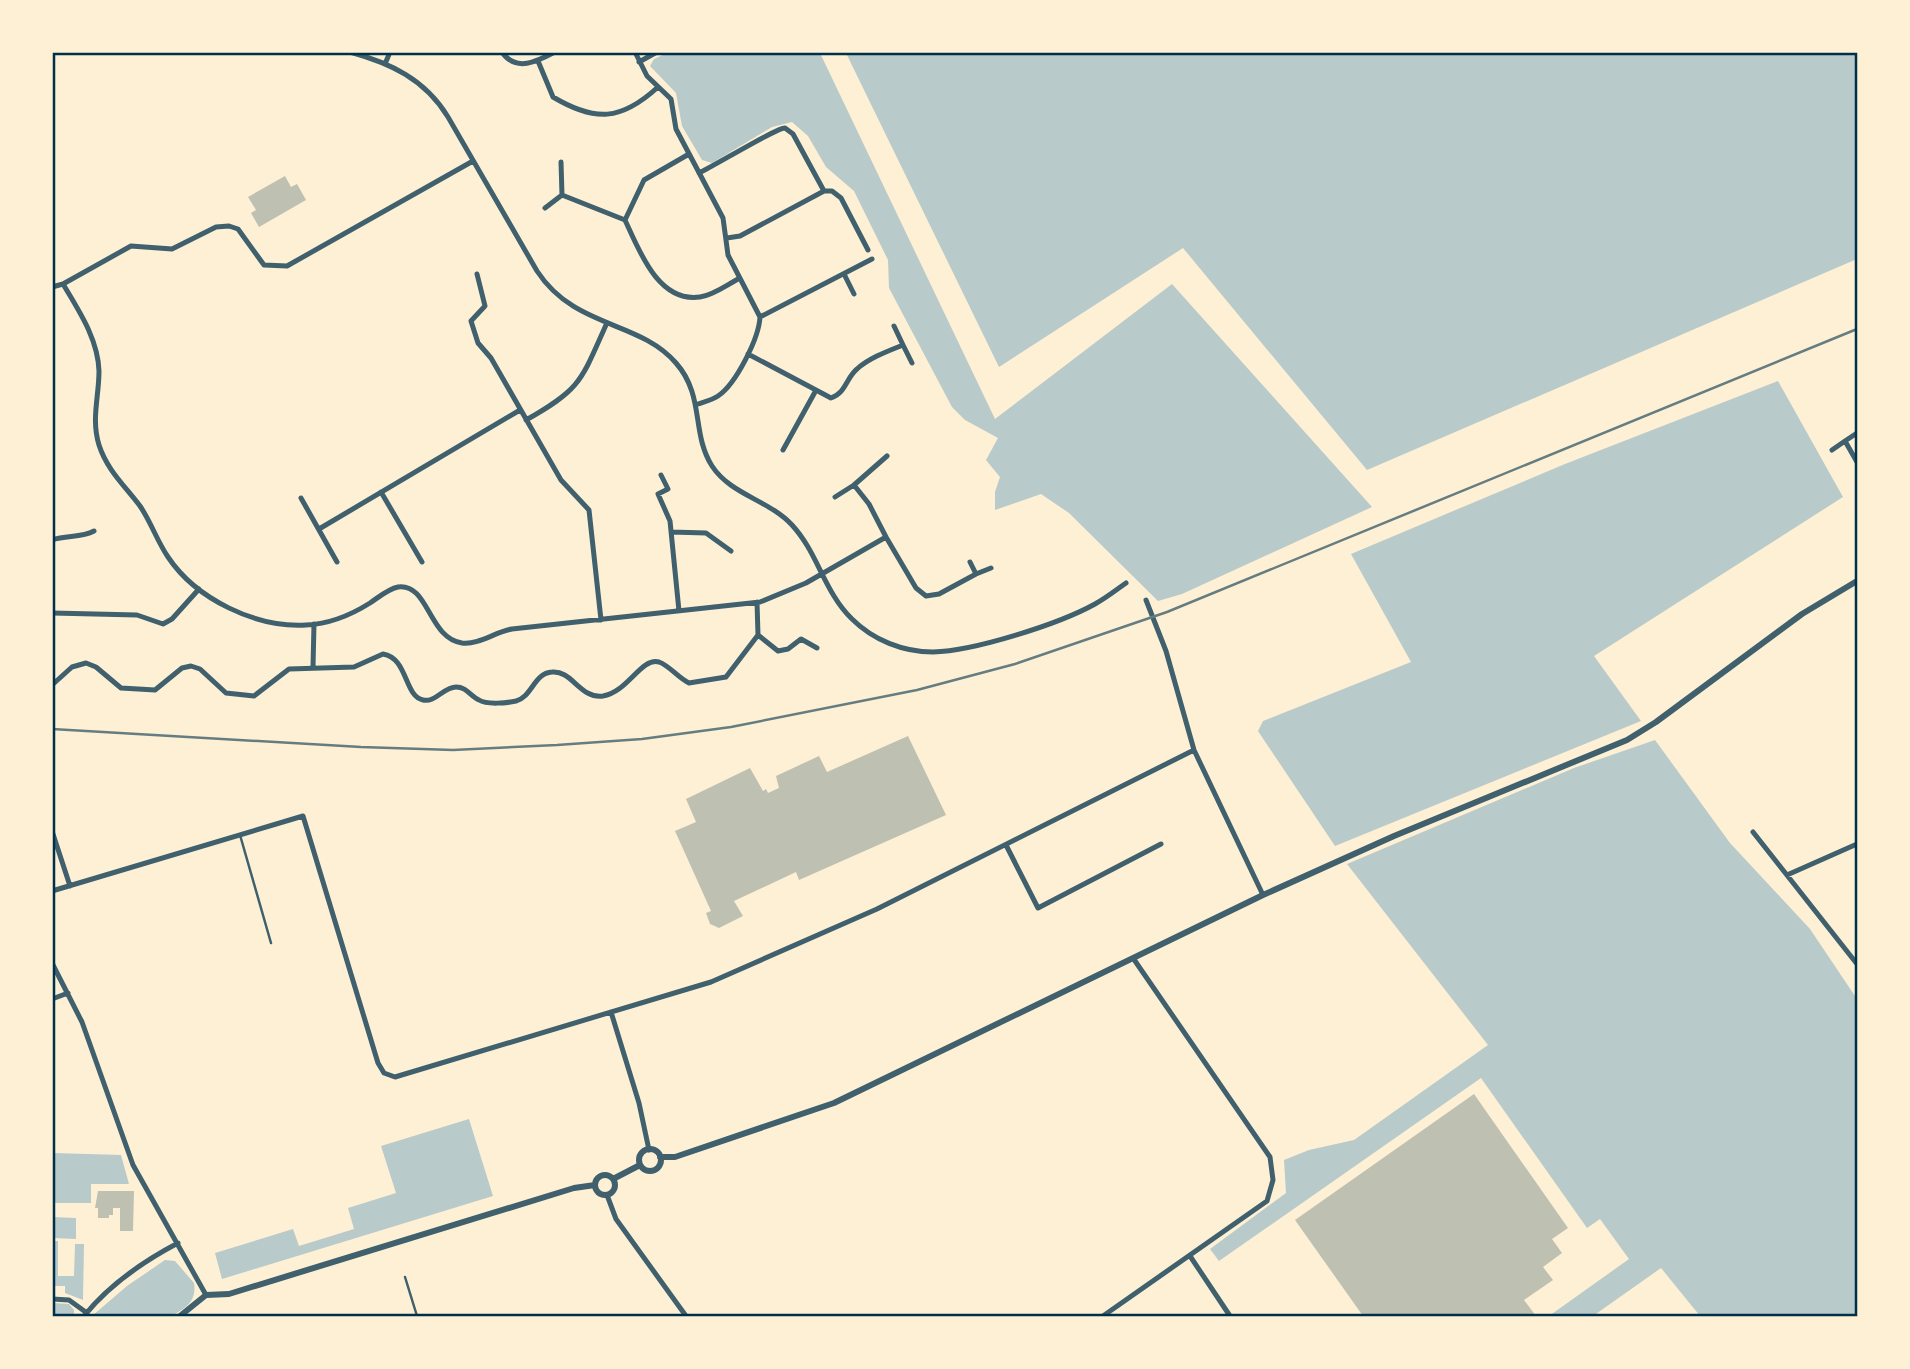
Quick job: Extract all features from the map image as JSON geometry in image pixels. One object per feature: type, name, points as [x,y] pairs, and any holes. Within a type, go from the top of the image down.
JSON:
[{"type":"street","points":[[350,52],[412,77],[431,93],[547,286],[561,300],[669,355],[688,379],[698,404],[701,438],[712,466],[729,485],[763,502],[787,520],[801,536],[839,604],[859,625],[889,643],[924,651],[949,650],[1024,631],[1074,613],[1126,583]]},
{"type":"street","points":[[385,64],[390,52]]},
{"type":"street","points":[[502,52],[508,60],[516,63],[538,61],[555,52]]},
{"type":"street","points":[[635,52],[647,76],[671,99],[676,130],[723,218],[728,255],[760,317],[758,332],[748,354],[723,392],[698,404]]},
{"type":"street","points":[[639,62],[657,52]]},
{"type":"street","points":[[538,61],[553,97],[602,117],[618,114],[646,98],[658,87]]},
{"type":"street","points":[[699,173],[749,148],[776,129],[785,128],[793,134],[824,191]]},
{"type":"street","points":[[625,220],[644,180],[690,154]]},
{"type":"street","points":[[52,287],[63,284],[125,248],[139,246],[172,249],[222,226],[238,229],[264,265],[287,267],[473,161]]},
{"type":"street","points":[[561,162],[562,195]]},
{"type":"street","points":[[727,238],[740,236],[824,191],[832,191],[842,198],[868,250]]},
{"type":"street","points":[[562,195],[625,220],[655,275],[672,291],[701,297],[740,278]]},
{"type":"street","points":[[545,208],[562,195]]},
{"type":"street","points":[[760,317],[872,259]]},
{"type":"street","points":[[477,274],[485,306],[471,321],[471,330],[561,480],[589,510],[601,620]]},
{"type":"street","points":[[844,274],[854,294]]},
{"type":"street","points":[[63,284],[90,332],[96,351],[99,371],[94,417],[102,453],[117,479],[145,514],[169,558],[199,589],[261,620],[314,624],[348,614],[399,587],[416,593],[441,632],[460,642],[475,642],[512,629],[757,603],[821,574],[886,537]]},
{"type":"street","points":[[526,420],[571,392],[585,372],[606,325]]},
{"type":"street","points":[[894,326],[912,363]]},
{"type":"street","points":[[748,354],[828,397],[836,396],[857,368],[903,345]]},
{"type":"street","points":[[783,450],[815,392]]},
{"type":"street","points":[[319,529],[520,410]]},
{"type":"street","points":[[1832,450],[1857,433]]},
{"type":"street","points":[[1845,441],[1857,462]]},
{"type":"street","points":[[835,497],[854,485],[887,456]]},
{"type":"street","points":[[661,475],[668,489],[658,494],[666,509],[671,532],[679,611]]},
{"type":"street","points":[[854,485],[869,504],[916,588],[926,596],[939,594],[991,568]]},
{"type":"street","points":[[381,492],[422,562]]},
{"type":"street","points":[[301,498],[337,562]]},
{"type":"street","points":[[52,540],[65,536],[85,536],[94,531]]},
{"type":"street","points":[[671,532],[706,533],[731,551]]},
{"type":"street","points":[[970,562],[976,574]]},
{"type":"street","points":[[611,1012],[639,1103],[649,1150],[660,1157],[676,1157],[834,1103],[1262,895],[1394,836],[1627,740],[1656,722],[1802,614],[1857,582]]},
{"type":"street","points":[[52,613],[137,615],[163,624],[172,619],[199,589]]},
{"type":"street","points":[[1146,600],[1166,651],[1194,750],[1262,895]]},
{"type":"street","points":[[52,685],[72,667],[86,663],[96,667],[117,687],[155,690],[182,668],[191,666],[200,669],[226,693],[247,697],[259,694],[289,669],[354,667],[377,655],[388,655],[396,660],[415,695],[425,701],[455,687],[464,689],[481,701],[515,701],[522,698],[540,677],[552,672],[561,674],[585,694],[599,696],[620,690],[644,664],[653,661],[663,664],[689,683],[723,679],[758,635],[757,603]]},
{"type":"street","points":[[313,667],[314,624]]},
{"type":"street","points":[[758,635],[778,651],[785,651],[801,639],[817,648]]},
{"type":"street","points":[[52,891],[303,816],[378,1063],[387,1076],[401,1076],[711,982],[877,909],[1194,750]]},
{"type":"street","points":[[52,831],[70,886]]},
{"type":"street","points":[[1753,832],[1856,960]]},
{"type":"street","points":[[1006,845],[1038,908],[1161,844]]},
{"type":"street","points":[[1787,875],[1857,844]]},
{"type":"street","points":[[1103,1317],[1267,1202],[1272,1191],[1273,1167],[1270,1157],[1133,958]]},
{"type":"street","points":[[52,964],[68,993],[133,1165],[206,1295]]},
{"type":"street","points":[[52,999],[68,993]]},
{"type":"street","points":[[649,1150],[640,1155],[640,1165],[645,1170],[655,1170],[660,1157]]},
{"type":"street","points":[[607,1195],[597,1192],[595,1185],[600,1177],[613,1179],[640,1165]]},
{"type":"street","points":[[607,1195],[614,1189],[613,1179]]},
{"type":"street","points":[[180,1317],[206,1295],[229,1294],[574,1188],[595,1185]]},
{"type":"street","points":[[607,1195],[617,1219],[686,1317]]},
{"type":"street","points":[[52,1299],[69,1300],[85,1315],[110,1288],[147,1260],[178,1243]]},
{"type":"street","points":[[1190,1256],[1230,1317]]},
{"type":"lane","points":[[240,834],[271,943]]},
{"type":"lane","points":[[405,1277],[417,1317]]},
{"type":"shaded area","points":[[667,53],[820,53],[995,419],[1172,284],[1372,507],[1182,594],[1158,601],[1069,513],[1041,494],[995,510],[995,492],[1000,477],[986,460],[998,438],[965,420],[952,407],[889,288],[888,260],[854,191],[826,167],[808,136],[792,122],[772,127],[712,163],[702,160],[682,126],[676,93],[650,66],[654,59]]},
{"type":"shaded area","points":[[846,53],[1857,53],[1857,259],[1367,470],[1183,248],[999,367]]},
{"type":"shaded area","points":[[1778,381],[1843,497],[1594,656],[1641,721],[1335,846],[1258,731],[1263,721],[1411,662],[1351,554],[1565,464]]},
{"type":"shaded area","points":[[1655,740],[1730,843],[1810,929],[1857,999],[1857,1316],[1700,1316],[1661,1268],[1593,1316],[1549,1316],[1629,1259],[1600,1219],[1587,1228],[1481,1078],[1219,1261],[1210,1249],[1286,1193],[1284,1160],[1309,1150],[1354,1140],[1488,1045],[1347,864],[1574,768]]},
{"type":"shaded area","points":[[469,1119],[493,1196],[222,1279],[215,1253],[293,1229],[299,1246],[354,1229],[348,1208],[396,1193],[381,1146]]},
{"type":"shaded area","points":[[53,1153],[121,1155],[129,1184],[91,1184],[91,1203],[53,1203]]},
{"type":"shaded area","points":[[53,1217],[76,1218],[76,1239],[53,1238]]},
{"type":"shaded area","points":[[53,1241],[58,1241],[58,1276],[74,1276],[75,1244],[84,1244],[83,1300],[65,1293],[65,1286],[53,1286]]},
{"type":"shaded area","points":[[165,1260],[175,1261],[194,1283],[194,1295],[186,1307],[171,1316],[92,1316],[127,1286]]},
{"type":"shaded area","points":[[53,1303],[69,1304],[74,1310],[74,1316],[53,1316]]},
{"type":"building","points":[[285,176],[291,187],[297,184],[306,200],[259,227],[251,213],[256,210],[248,197]]},
{"type":"building","points":[[908,736],[946,815],[799,880],[796,872],[734,901],[743,916],[719,928],[710,924],[706,913],[711,911],[675,831],[696,822],[686,799],[750,768],[763,791],[766,789],[768,793],[779,788],[776,776],[819,756],[827,772]]},
{"type":"building","points":[[1474,1094],[1568,1228],[1552,1239],[1562,1253],[1543,1267],[1553,1280],[1524,1300],[1536,1316],[1363,1316],[1295,1220]]},
{"type":"building","points":[[98,1191],[134,1191],[133,1231],[120,1231],[120,1208],[113,1208],[113,1215],[109,1215],[109,1218],[98,1218],[98,1208],[95,1208]]},
{"type":"railway","points":[[52,729],[453,750],[642,739],[731,727],[917,690],[1015,664],[1167,612],[1857,329]]}]
